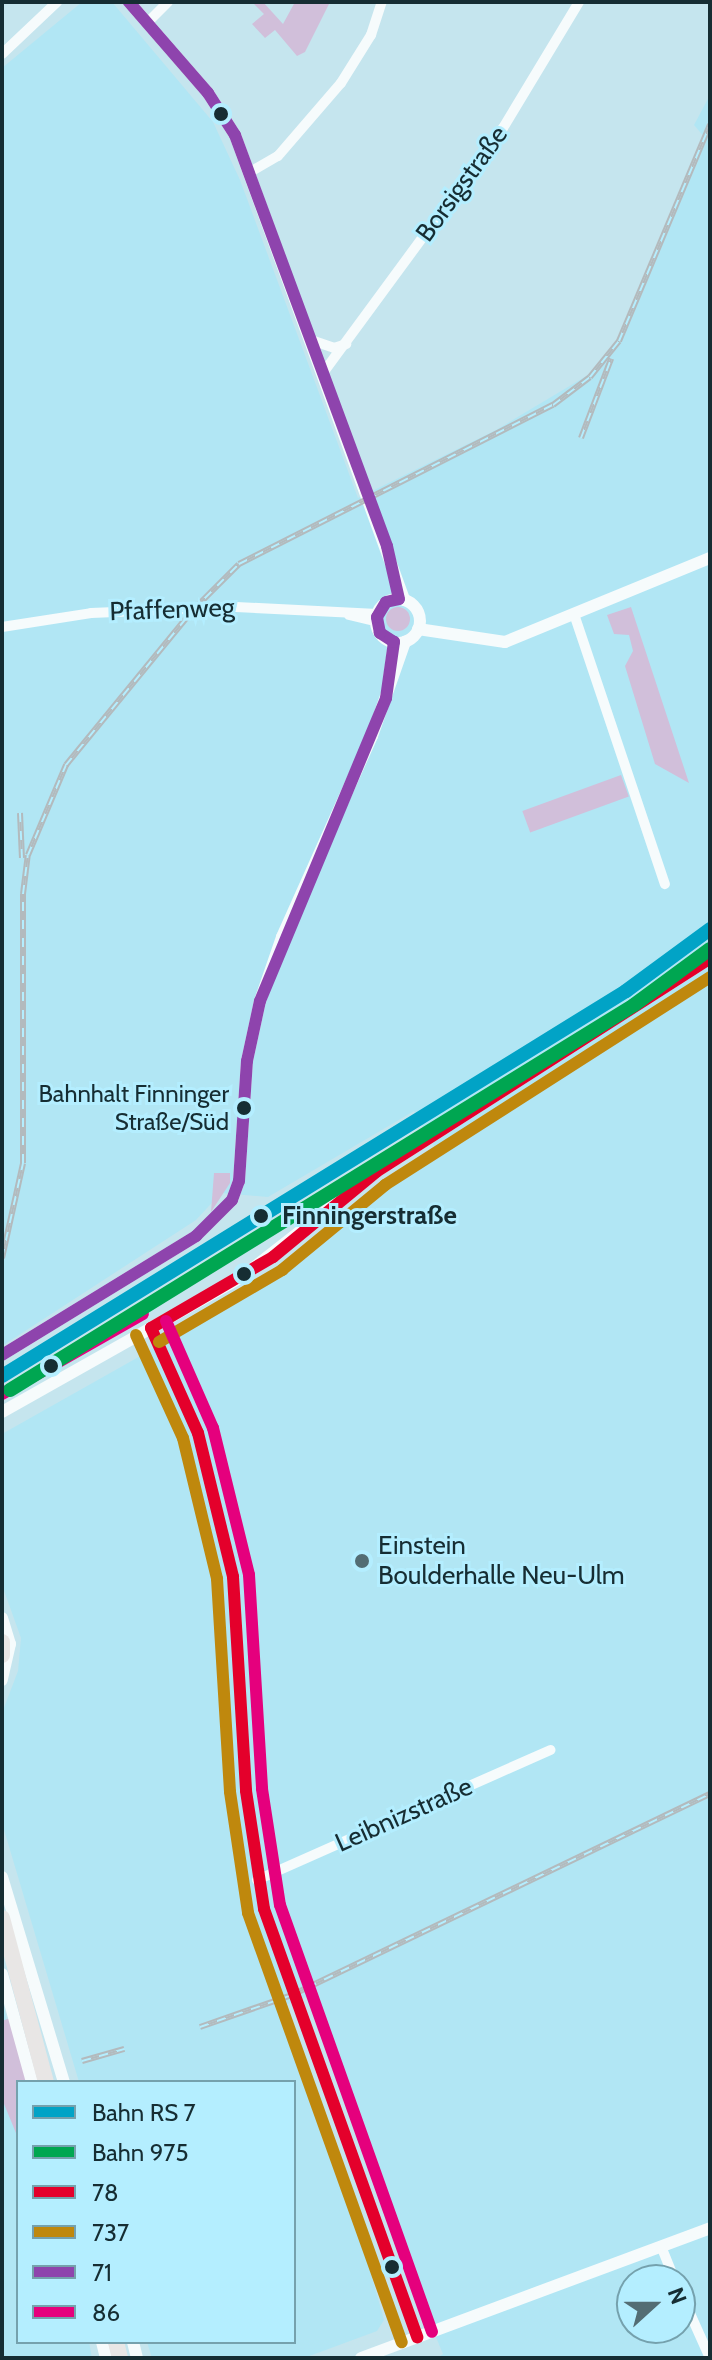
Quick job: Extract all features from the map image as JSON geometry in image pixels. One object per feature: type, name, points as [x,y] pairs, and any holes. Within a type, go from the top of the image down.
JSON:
[{"type":"highway","points":[[2,1642],[2,1655]]},
{"type":"highway","points":[[2,1918],[45,2080]]},
{"type":"highway","points":[[2,1937],[18,1982]]},
{"type":"street","points":[[129,2],[218,106],[250,172],[387,546],[402,600]]},
{"type":"street","points":[[147,23],[168,2]]},
{"type":"street","points":[[250,172],[278,156],[341,83],[371,35],[382,2]]},
{"type":"street","name":"Borsigstraße","points":[[323,373],[352,339],[503,128],[579,2]]},
{"type":"street","name":"Borsigstraße","points":[[566,25],[586,2]]},
{"type":"street","points":[[2,54],[52,3]]},
{"type":"street","points":[[311,340],[336,348],[352,339]]},
{"type":"street","points":[[419,625],[505,642],[710,558]]},
{"type":"street","points":[[399,642],[380,633],[377,617],[386,602],[402,600],[416,608],[419,625]]},
{"type":"street","name":"Pfaffenweg","points":[[2,627],[95,612],[268,607],[377,617]]},
{"type":"street","points":[[574,614],[665,884]]},
{"type":"street","points":[[2,1355],[222,1215],[239,1181],[247,1061],[268,976],[386,698],[399,642],[419,625]]},
{"type":"street","points":[[2,1412],[273,1257],[376,1172],[710,958]]},
{"type":"street","points":[[151,1328],[198,1433],[233,1577],[257,1880],[282,1967],[417,2337]]},
{"type":"street","points":[[2,1618],[10,1644],[2,1680]]},
{"type":"street","name":"Leibnizstraße","points":[[257,1880],[551,1750]]},
{"type":"street","points":[[2,1877],[63,2080]]},
{"type":"street","points":[[2,1974],[31,2080]]},
{"type":"street","points":[[361,2358],[710,2228]]},
{"type":"street","points":[[661,2246],[668,2264]]},
{"type":"street","points":[[696,2327],[710,2358]]},
{"type":"shaded area","points":[[82,2],[112,2],[213,122],[240,180],[358,498],[496,430],[588,375],[618,340],[706,139],[694,125],[710,95],[710,2358],[437,2358],[443,2354],[398,2246],[311,1995],[280,2007],[351,2203],[384,2320],[377,2331],[304,2358],[152,2358],[148,2344],[296,2344],[296,2080],[78,2080],[2,1823],[2,1713],[18,1671],[21,1638],[2,1585],[2,1434],[268,1284],[436,1149],[414,1111],[268,1197],[221,1193],[196,1220],[2,1346],[2,68]]},
{"type":"shaded area","points":[[252,2],[263,2],[283,24],[295,2],[330,2],[305,52],[297,56],[275,30],[265,38],[252,24],[264,14]]},
{"type":"shaded area","points":[[393,607],[403,607],[410,614],[410,624],[403,631],[393,631],[386,624],[386,614]]},
{"type":"shaded area","points":[[631,607],[689,783],[655,764],[625,666],[633,651],[629,635],[614,634],[607,615]]},
{"type":"shaded area","points":[[621,775],[629,797],[530,833],[522,811]]},
{"type":"shaded area","points":[[214,1173],[230,1173],[230,1183],[211,1212]]},
{"type":"shaded area","points":[[2,1996],[18,2080],[16,2344],[89,2344],[92,2358],[2,2358]]},
{"type":"shaded area","points":[[10,2018],[26,2080],[16,2080],[16,2133],[2,2099],[2,2021]]},
{"type":"railway","points":[[2,1258],[23,1163],[23,894],[28,855],[66,765],[192,611],[239,564],[553,405],[590,377],[619,341],[710,124]]},
{"type":"railway","points":[[581,438],[611,359]]},
{"type":"railway","points":[[20,813],[22,858]]},
{"type":"railway","points":[[200,2027],[292,1995],[710,1794]]},
{"type":"railway","points":[[82,2061],[124,2049]]},
{"type":"transit line","name":"71","points":[[2,1355],[196,1236],[232,1200],[239,1181],[247,1061],[260,1001],[386,698],[394,642],[380,633],[377,617],[386,602],[399,599],[387,546],[235,135],[208,93],[129,2]]},
{"type":"transit line","points":[[2,1376],[626,991],[710,929]]},
{"type":"transit line","name":"78","points":[[151,1328],[273,1257],[376,1172],[710,958]]},
{"type":"transit line","name":"737","points":[[159,1342],[282,1270],[385,1185],[710,977]]},
{"type":"transit line","name":"86","points":[[2,1394],[143,1314]]},
{"type":"transit line","name":"86","points":[[166,1321],[213,1428],[249,1575],[262,1789],[280,1905],[432,2332]]},
{"type":"transit line","name":"78","points":[[151,1328],[198,1433],[233,1577],[246,1791],[264,1909],[417,2337]]},
{"type":"transit line","name":"737","points":[[136,1335],[183,1438],[217,1579],[230,1792],[248,1913],[402,2342]]},
{"type":"rail line","name":"975","points":[[10,1390],[634,1005],[710,949]]},
{"type":"place","name":"Bahnhalt Finninger Straße/Süd","points":[[244,1108]]},
{"type":"place","name":"Finningerstraße","points":[[261,1216]]},
{"type":"place","name":"Einstein Boulderhalle Neu-Ulm","points":[[362,1561]]}]
